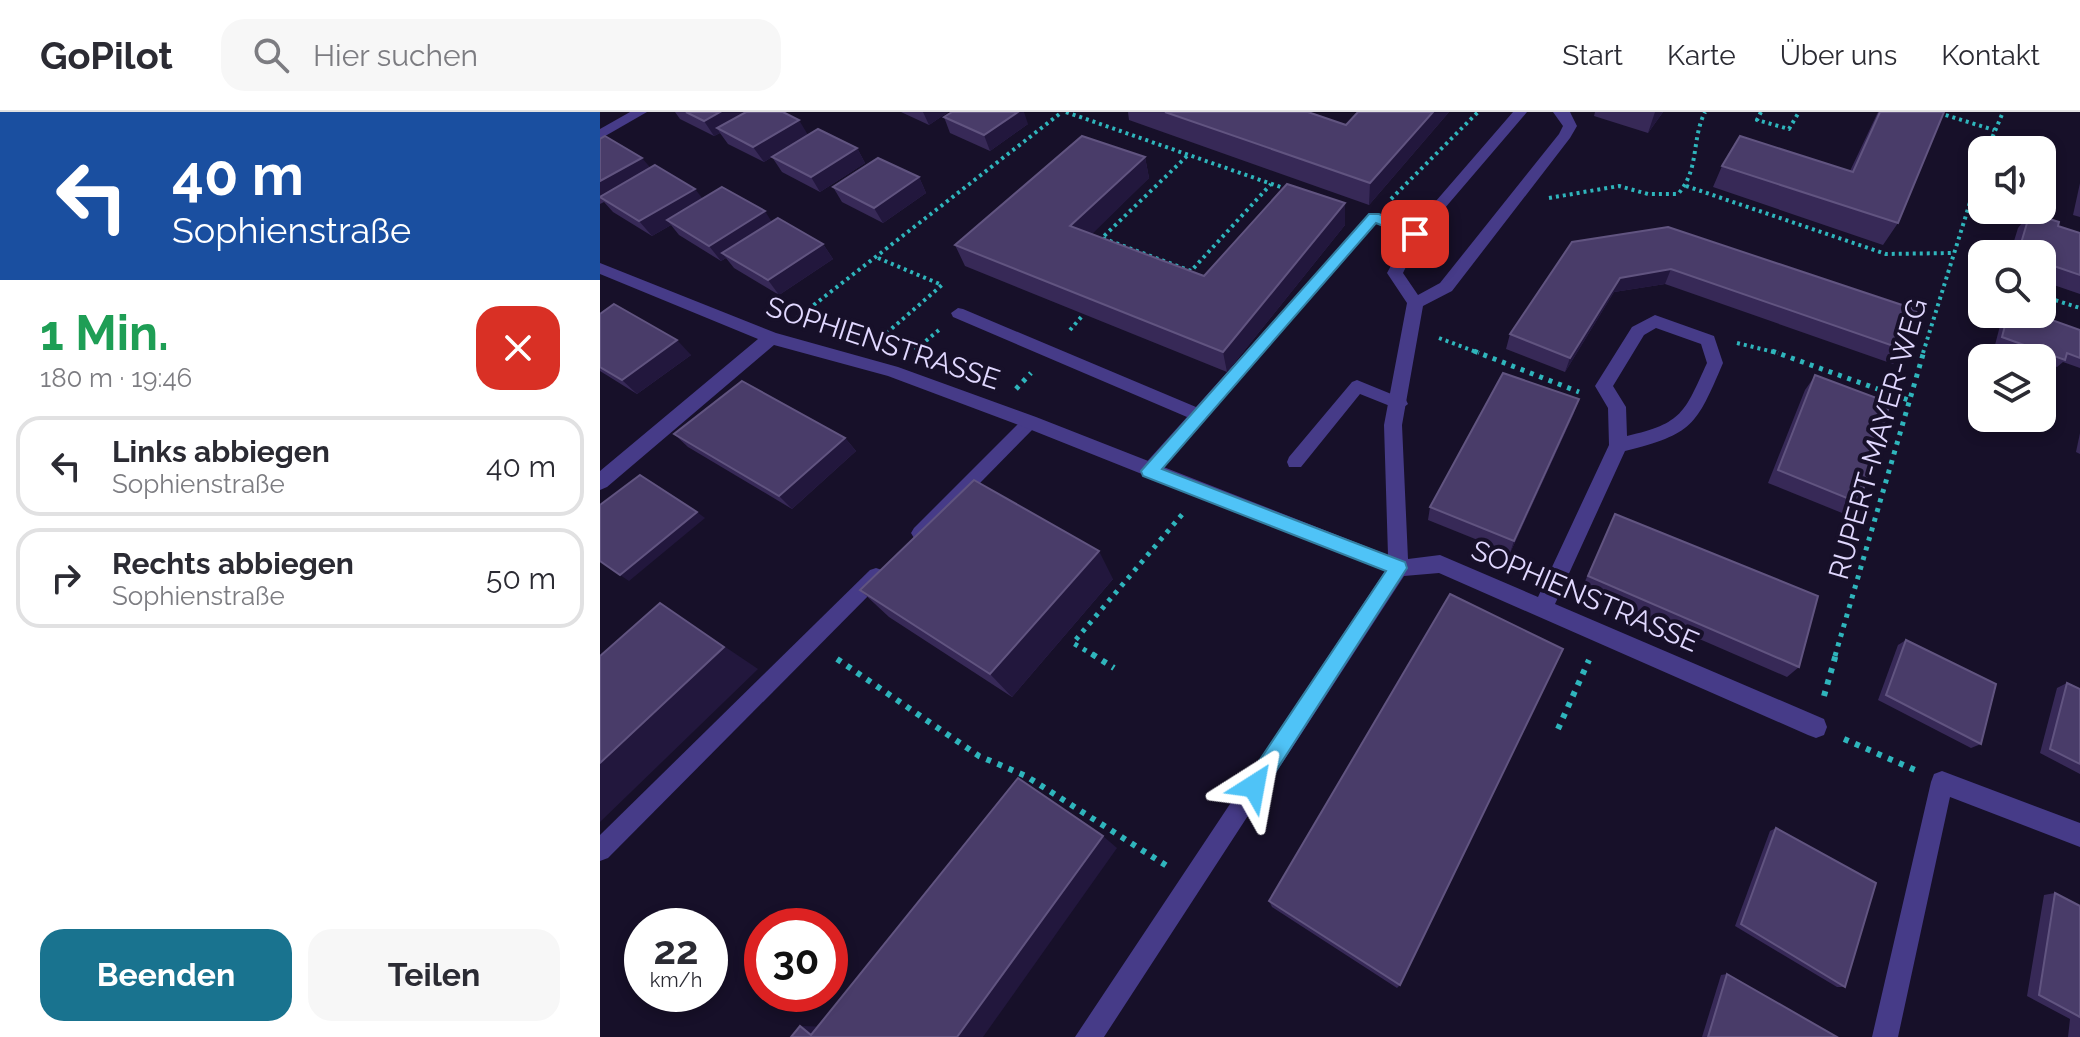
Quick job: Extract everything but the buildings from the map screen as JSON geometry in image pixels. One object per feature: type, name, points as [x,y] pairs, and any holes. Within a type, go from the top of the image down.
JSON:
[{"type":"street","points":[[600,135],[640,112]]},
{"type":"street","points":[[1088,1037],[1398,568],[1393,425],[1400,404],[1415,303],[1395,273],[1415,234],[1520,112]]},
{"type":"street","points":[[1415,303],[1446,287],[1570,126],[1565,114],[1560,112]]},
{"type":"street","name":"SOPHIENSTRASSE","points":[[600,268],[771,338],[892,371],[1030,422],[1398,568],[1440,564],[1816,727]]},
{"type":"street","points":[[1543,608],[1618,445],[1617,407],[1604,386],[1638,331],[1655,321],[1708,340],[1715,363],[1688,421],[1670,433],[1618,445]]},
{"type":"street","points":[[600,482],[771,338]]},
{"type":"street","points":[[1885,1037],[1942,782],[2080,835]]},
{"type":"lane","points":[[1149,471],[1374,217],[1415,234]]},
{"type":"lane","points":[[958,313],[1198,415]]},
{"type":"lane","points":[[1295,462],[1357,386],[1400,404]]},
{"type":"lane","points":[[908,544],[1030,422]]},
{"type":"lane","points":[[600,850],[887,566]]},
{"type":"path","points":[[771,338],[1064,112],[1300,193]]},
{"type":"path","points":[[1374,217],[1478,112]]},
{"type":"path","points":[[1509,205],[1619,186],[1678,194],[1686,186],[1697,162],[1696,126],[1705,112]]},
{"type":"path","points":[[1761,112],[1757,120],[1789,129],[1799,112]]},
{"type":"path","points":[[1992,136],[2003,112]]},
{"type":"path","points":[[1939,113],[1994,130]]},
{"type":"path","points":[[1187,156],[1102,238],[1191,271],[1271,184]]},
{"type":"path","points":[[1686,186],[1886,254],[1952,253]]},
{"type":"path","name":"RUPERT-MAYER-WEG","points":[[1816,727],[1968,206]]},
{"type":"path","points":[[1134,259],[1141,252]]},
{"type":"path","points":[[877,257],[942,285],[882,337],[893,342]]},
{"type":"path","points":[[2056,300],[2080,308]]},
{"type":"path","points":[[1410,326],[1617,407]]},
{"type":"path","points":[[1708,340],[1757,346],[1911,401]]},
{"type":"path","points":[[892,371],[915,350],[904,346]]},
{"type":"path","points":[[1114,668],[1073,643],[1201,492]]},
{"type":"path","points":[[1558,729],[1601,634]]},
{"type":"path","points":[[812,641],[979,756],[1026,776],[1191,881]]},
{"type":"path","points":[[1816,727],[1942,782]]},
{"type":"route","points":[[1254,786],[1398,568],[1149,471],[1374,217],[1415,234]]}]
